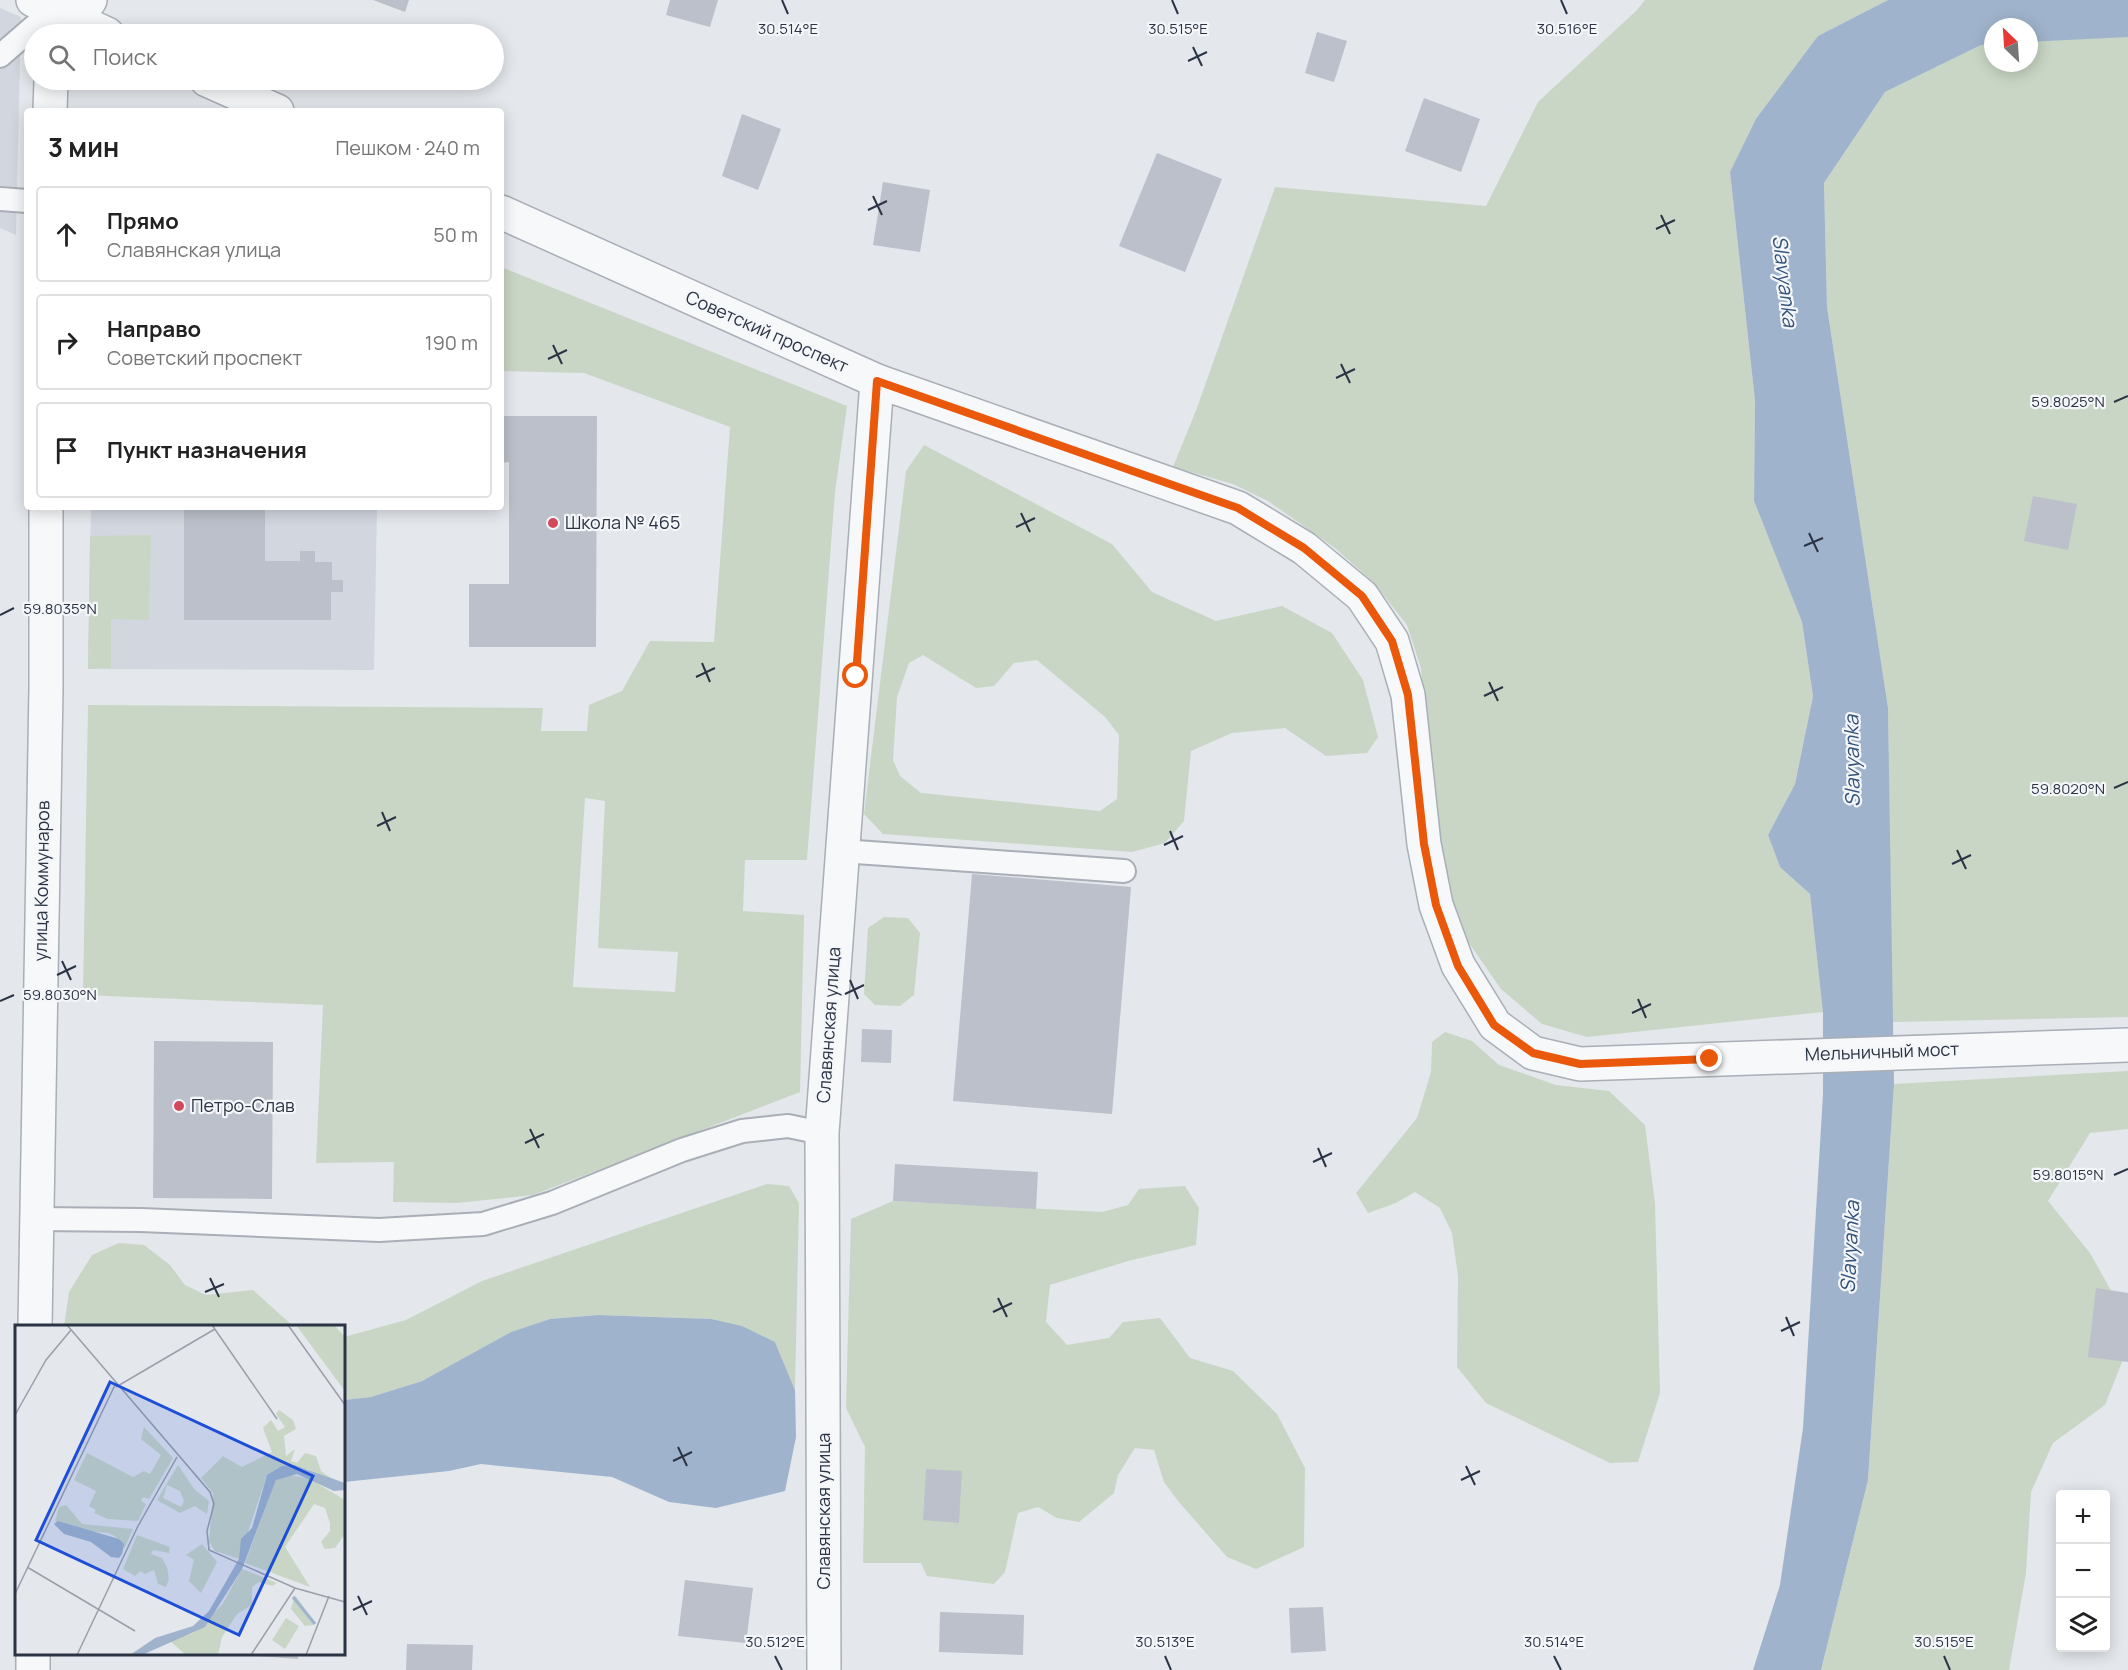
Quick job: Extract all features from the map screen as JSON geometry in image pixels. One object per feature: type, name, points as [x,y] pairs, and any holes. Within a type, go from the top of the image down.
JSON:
[{"type":"street","points":[[61,13],[85,24]]},
{"type":"street","points":[[50,108],[51,90]]},
{"type":"street","points":[[230,90],[270,108]]},
{"type":"street","name":"Советский проспект","points":[[504,213],[877,381],[1238,508],[1304,548],[1362,596],[1392,641],[1408,695],[1424,844],[1436,905],[1458,966],[1494,1025],[1533,1053],[1580,1064],[1779,1056]]},
{"type":"street","name":"Славянская улица","points":[[824,1670],[822,1133],[877,381]]},
{"type":"street","name":"улица Коммунаров","points":[[35,1325],[46,688],[46,510]]},
{"type":"street","name":"Мельничный мост","points":[[1779,1056],[2128,1045]]},
{"type":"lane","points":[[45,24],[61,13]]},
{"type":"lane","points":[[0,56],[24,39]]},
{"type":"lane","points":[[0,199],[24,201]]},
{"type":"lane","points":[[842,851],[1124,871]]},
{"type":"lane","points":[[36,1220],[141,1220],[379,1230],[483,1224],[552,1203],[682,1150],[742,1131],[788,1125],[822,1133]]},
{"type":"shaded area","points":[[0,8],[21,17],[16,235],[0,228]]},
{"type":"shaded area","points":[[91,510],[377,510],[374,670],[88,669]]},
{"type":"green space","points":[[1645,0],[1888,0],[1818,36],[1730,172],[1755,401],[1754,501],[1802,622],[1813,696],[1795,784],[1768,835],[1780,867],[1810,894],[1823,1012],[1587,1037],[1542,1024],[1501,989],[1469,943],[1449,903],[1428,759],[1421,668],[1407,625],[1374,583],[1335,548],[1268,501],[1233,484],[1173,467],[1197,408],[1275,187],[1486,206],[1538,102]]},
{"type":"green space","points":[[2128,37],[2128,1017],[1892,1022],[1888,708],[1827,307],[1824,183],[1885,92],[1981,45],[1984,45],[1984,72],[2038,72],[2038,41]]},
{"type":"green space","points":[[504,268],[847,406],[835,492],[807,860],[745,860],[743,911],[804,915],[800,1092],[533,1195],[457,1203],[393,1202],[394,1162],[316,1163],[323,1005],[83,995],[88,705],[543,708],[541,731],[587,731],[589,705],[622,691],[650,641],[714,642],[730,427],[584,373],[504,371]],"holes":[[[585,798],[605,801],[598,948],[678,952],[675,992],[573,987]]]},
{"type":"green space","points":[[924,445],[1112,544],[1152,592],[1216,621],[1282,606],[1332,633],[1363,680],[1378,737],[1367,753],[1326,756],[1285,728],[1232,733],[1191,751],[1184,821],[1165,843],[1132,852],[883,834],[864,814],[906,471]],"holes":[[[923,655],[976,688],[994,686],[1014,663],[1037,660],[1105,717],[1119,735],[1117,799],[1100,811],[921,793],[900,776],[893,760],[897,697],[909,663]]]},
{"type":"green space","points":[[151,535],[149,620],[111,619],[111,668],[88,669],[90,536]]},
{"type":"green space","points":[[884,917],[908,918],[920,933],[914,995],[900,1006],[875,1005],[864,994],[868,928]]},
{"type":"green space","points":[[1445,1032],[1472,1041],[1499,1065],[1556,1085],[1609,1091],[1645,1125],[1655,1203],[1660,1393],[1638,1462],[1610,1463],[1486,1403],[1457,1367],[1458,1276],[1452,1233],[1440,1208],[1415,1192],[1396,1203],[1368,1213],[1356,1193],[1417,1118],[1431,1072],[1432,1042]]},
{"type":"green space","points":[[2128,1071],[2128,1129],[2090,1133],[2048,1201],[2090,1253],[2118,1303],[2124,1357],[2105,1405],[2053,1443],[2031,1492],[2026,1573],[2009,1670],[1821,1670],[1868,1480],[1894,1084]]},
{"type":"green space","points":[[767,1184],[789,1186],[799,1203],[795,1390],[775,1342],[711,1319],[598,1315],[550,1319],[511,1332],[422,1381],[371,1397],[345,1400],[345,1337],[406,1320],[482,1281]]},
{"type":"green space","points":[[1185,1186],[1199,1208],[1196,1245],[1128,1261],[1050,1285],[1046,1322],[1067,1345],[1109,1338],[1123,1322],[1160,1318],[1190,1358],[1233,1371],[1277,1414],[1305,1468],[1304,1547],[1256,1569],[1227,1557],[1164,1482],[1154,1450],[1135,1448],[1118,1475],[1114,1493],[1079,1522],[1057,1518],[1038,1507],[1018,1513],[1005,1572],[994,1584],[927,1576],[921,1563],[863,1563],[865,1447],[846,1408],[851,1219],[893,1201],[1102,1212],[1128,1205],[1139,1189]]},
{"type":"green space","points":[[119,1243],[144,1245],[170,1265],[185,1285],[206,1295],[253,1290],[292,1325],[64,1325],[69,1292],[92,1255]]},
{"type":"water","name":"Slavyanka","points":[[1888,0],[2128,0],[2128,37],[2038,42],[2038,18],[1984,18],[1984,45],[1885,92],[1824,183],[1827,307],[1888,708],[1894,1084],[1868,1480],[1821,1670],[1753,1670],[1780,1585],[1803,1428],[1823,1094],[1823,1013],[1810,894],[1780,867],[1768,835],[1795,784],[1813,696],[1802,622],[1754,501],[1755,401],[1730,172],[1756,119],[1818,36]]},
{"type":"water","points":[[598,1315],[711,1319],[742,1326],[775,1342],[795,1390],[796,1437],[785,1491],[716,1508],[669,1502],[612,1477],[481,1464],[449,1471],[345,1482],[345,1400],[371,1397],[422,1381],[511,1332],[550,1319]]},
{"type":"building","points":[[373,0],[409,0],[405,12]]},
{"type":"building","points":[[670,0],[718,0],[710,27],[666,15]]},
{"type":"building","points":[[1317,32],[1347,41],[1334,82],[1305,73]]},
{"type":"building","points":[[1424,98],[1480,119],[1461,172],[1405,151]]},
{"type":"building","points":[[742,114],[781,129],[758,190],[722,176]]},
{"type":"building","points":[[1157,153],[1222,179],[1185,272],[1119,246]]},
{"type":"building","points":[[883,182],[930,190],[920,252],[873,245]]},
{"type":"building","name":"Школа № 465","points":[[504,416],[597,416],[596,647],[469,647],[469,584],[509,584],[509,462],[504,463]]},
{"type":"building","points":[[2033,496],[2077,504],[2068,550],[2024,541]]},
{"type":"building","points":[[184,510],[265,510],[265,561],[300,561],[300,551],[315,551],[315,562],[332,562],[332,580],[343,580],[343,592],[331,592],[331,620],[184,620]]},
{"type":"building","points":[[972,874],[1131,887],[1112,1114],[953,1101]]},
{"type":"building","points":[[862,1029],[892,1030],[891,1063],[861,1062]]},
{"type":"building","points":[[154,1041],[273,1042],[272,1199],[153,1198]]},
{"type":"building","points":[[895,1164],[1038,1172],[1036,1209],[893,1201]]},
{"type":"building","points":[[2096,1288],[2128,1293],[2128,1362],[2088,1357]]},
{"type":"building","points":[[926,1469],[962,1471],[959,1523],[923,1520]]},
{"type":"building","points":[[685,1580],[753,1588],[746,1643],[678,1636]]},
{"type":"building","points":[[1323,1607],[1326,1651],[1291,1653],[1289,1608]]},
{"type":"building","points":[[940,1612],[1024,1615],[1023,1655],[939,1652]]},
{"type":"building","points":[[407,1644],[473,1645],[472,1670],[406,1670]]},
{"type":"building","points":[[243,1655],[298,1655],[298,1659]]},
{"type":"place","name":"Школа № 465","points":[[553,523]]},
{"type":"place","name":"Петро-Слав","points":[[179,1106]]},
{"type":"route","points":[[856,676],[877,381],[1238,508],[1304,548],[1362,596],[1392,641],[1408,695],[1424,844],[1436,905],[1458,966],[1494,1025],[1533,1053],[1580,1064],[1710,1059]]}]
